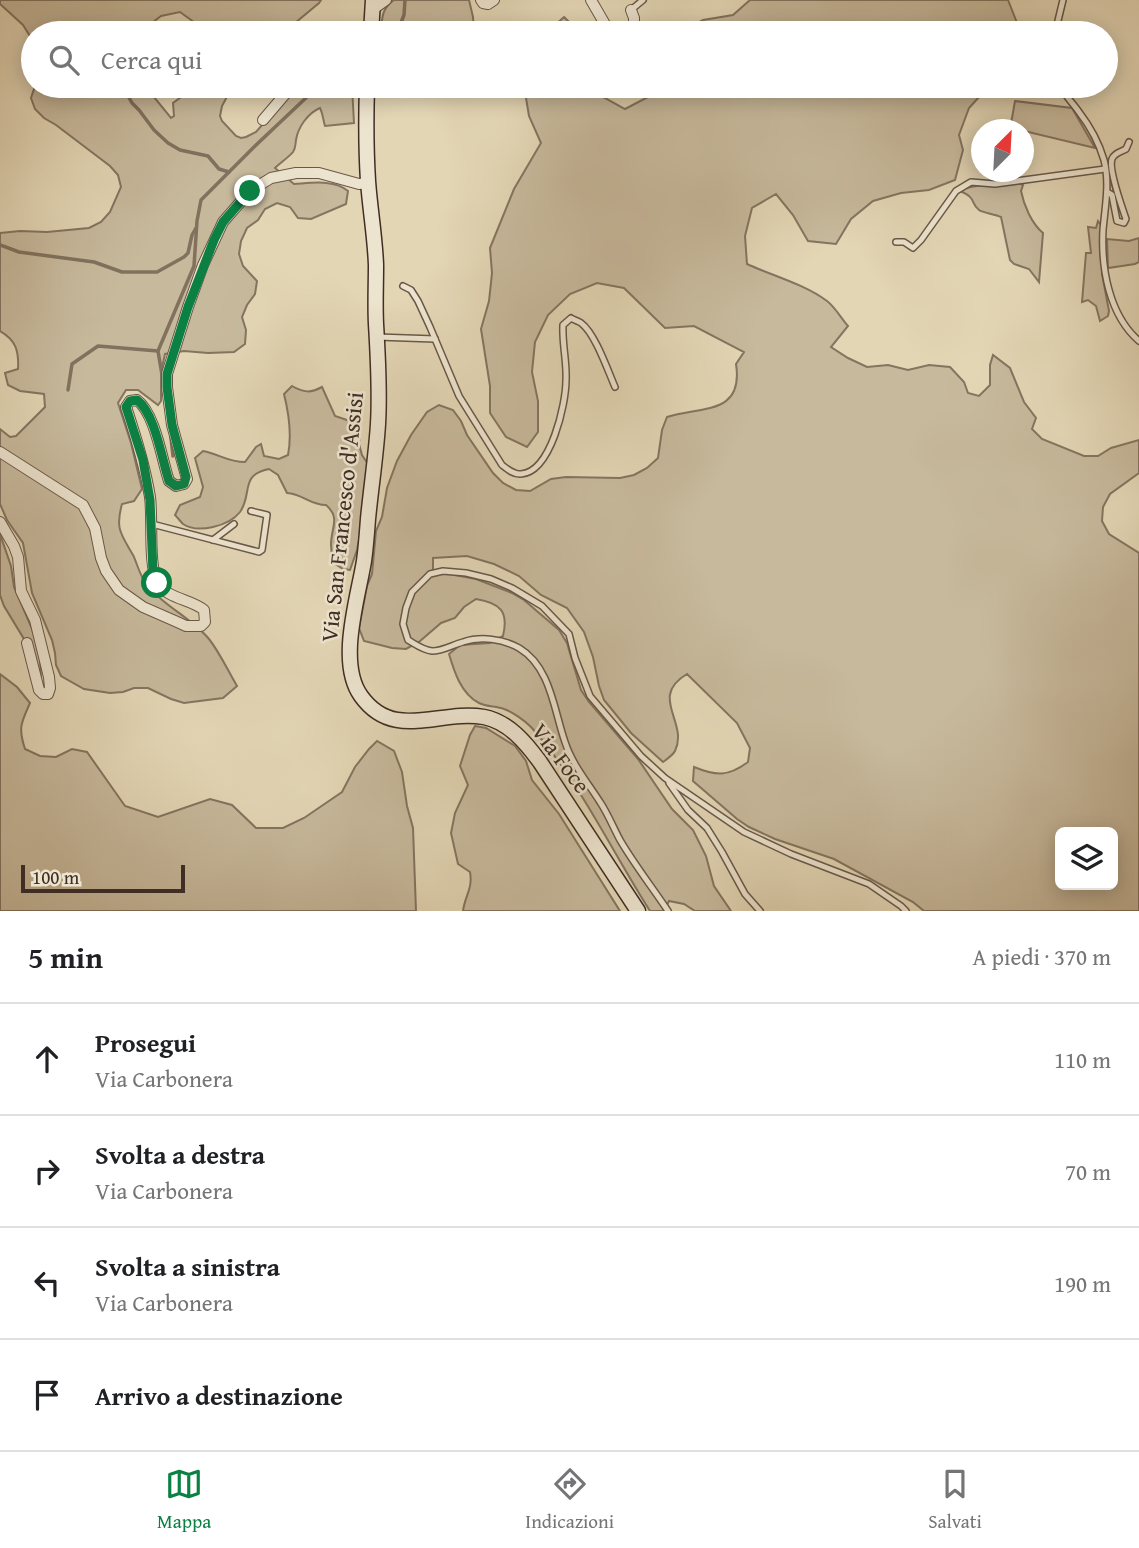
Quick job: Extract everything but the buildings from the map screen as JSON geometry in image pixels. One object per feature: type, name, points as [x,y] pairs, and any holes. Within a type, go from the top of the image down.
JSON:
[{"type":"main road","name":"Via San Francesco d'Assisi","points":[[367,98],[368,183],[376,265],[378,425],[350,656],[351,671],[360,695],[380,715],[397,721]]},
{"type":"main road","name":"Via Foce","points":[[397,721],[469,716],[485,718],[511,730],[527,744],[540,762],[638,911]]},
{"type":"street","points":[[372,5],[386,0]]},
{"type":"street","points":[[481,0],[488,4],[494,0]]},
{"type":"street","points":[[591,0],[603,21]]},
{"type":"street","points":[[631,10],[634,21]]},
{"type":"street","points":[[262,120],[281,98]]},
{"type":"street","points":[[0,452],[83,505],[95,528],[106,571],[119,590],[143,607],[186,626],[201,626],[205,622],[204,610],[163,589],[157,583],[153,572],[150,500],[143,460],[127,404],[137,400],[144,405],[169,481],[176,486],[184,484],[186,477],[172,425],[167,374],[203,265],[223,222],[250,191],[271,178],[296,173],[319,173],[359,184],[368,183]]},
{"type":"street","points":[[0,522],[18,557],[21,591],[35,620],[49,677],[48,694],[39,690],[27,643]]},
{"type":"lane","points":[[631,10],[643,0]]},
{"type":"lane","points":[[1058,21],[1063,0]]},
{"type":"lane","points":[[1067,98],[1089,127],[1104,161],[1107,192],[1103,233],[1108,284],[1123,323],[1139,341]]},
{"type":"lane","points":[[1107,192],[1112,195],[1117,221],[1124,223],[1126,219],[1115,183],[1112,159],[1126,149],[1129,142]]},
{"type":"lane","points":[[896,242],[900,241],[914,248],[956,191],[971,182],[995,184],[1105,169]]},
{"type":"lane","points":[[402,286],[411,290],[459,396],[485,440],[502,465],[510,471],[520,475],[533,470],[546,456],[563,413],[566,382],[563,326],[570,318],[587,329],[615,387]]},
{"type":"lane","points":[[377,337],[435,339]]},
{"type":"lane","points":[[152,524],[259,552],[262,550],[267,516],[251,512]]},
{"type":"lane","points":[[213,540],[234,524]]},
{"type":"lane","points":[[668,911],[621,842],[601,804],[582,776],[565,744],[544,678],[534,661],[523,650],[499,640],[464,642],[430,651],[408,640],[403,624],[406,608],[412,592],[430,574],[443,571],[491,579],[542,606],[569,634],[590,696],[641,756],[665,778],[744,832],[791,855],[869,884],[906,911]]},
{"type":"lane","points":[[665,778],[688,810],[707,828],[745,894],[760,911]]},
{"type":"shaded area","points":[[0,0],[321,0],[297,21],[192,21],[180,12],[161,16],[155,21],[21,21],[21,23],[0,4]]},
{"type":"shaded area","points":[[394,0],[469,0],[473,21],[382,21],[384,11]]},
{"type":"shaded area","points":[[750,0],[1008,0],[1016,21],[701,21],[733,15]]},
{"type":"shaded area","points":[[31,98],[155,98],[171,118],[174,116],[173,103],[180,98],[226,98],[220,116],[236,136],[241,138],[256,132],[286,98],[353,98],[354,123],[325,126],[320,108],[316,110],[301,125],[293,152],[275,168],[294,184],[322,183],[342,187],[348,191],[346,204],[311,219],[298,218],[290,207],[277,203],[265,209],[258,220],[247,228],[241,241],[239,254],[243,266],[257,281],[255,294],[242,317],[246,330],[245,344],[234,352],[184,351],[165,354],[161,372],[161,401],[158,405],[138,390],[126,390],[118,403],[142,489],[134,501],[122,504],[120,531],[150,589],[202,631],[217,650],[237,686],[223,698],[184,703],[148,688],[110,693],[84,689],[61,676],[56,665],[52,640],[32,593],[23,543],[0,504],[0,429],[10,437],[16,436],[45,407],[44,394],[20,391],[8,385],[5,373],[18,369],[18,363],[13,342],[0,331],[0,233],[89,228],[101,222],[110,212],[121,187],[118,175],[110,166],[35,109]]},
{"type":"shaded area","points":[[526,98],[605,98],[625,109],[646,98],[978,98],[969,108],[959,135],[963,150],[955,180],[929,190],[901,193],[873,201],[851,219],[836,244],[808,241],[793,215],[776,194],[752,208],[745,236],[747,264],[808,290],[830,303],[848,326],[831,347],[867,367],[888,365],[908,370],[929,365],[950,367],[964,382],[968,393],[979,396],[990,385],[993,355],[1010,368],[1024,402],[1036,418],[1032,429],[1042,439],[1084,456],[1098,456],[1111,448],[1139,440],[1139,473],[1110,494],[1103,507],[1102,521],[1109,534],[1139,553],[1139,911],[924,911],[913,902],[834,859],[749,827],[693,781],[694,767],[722,774],[741,767],[748,762],[750,748],[737,723],[687,674],[676,683],[671,692],[670,701],[678,740],[674,752],[663,762],[631,733],[604,700],[584,632],[567,608],[541,595],[519,576],[494,564],[467,556],[433,558],[433,571],[476,579],[512,593],[559,630],[567,643],[581,690],[638,759],[672,809],[693,830],[706,856],[714,886],[731,911],[695,911],[684,904],[669,901],[666,907],[668,911],[650,911],[580,793],[549,748],[519,717],[507,710],[479,703],[467,694],[459,682],[449,654],[460,645],[490,643],[503,636],[505,620],[497,606],[476,599],[464,607],[455,618],[441,623],[419,642],[406,649],[364,641],[359,628],[372,574],[376,531],[382,517],[387,488],[397,461],[427,412],[439,405],[453,410],[493,473],[516,490],[530,491],[551,479],[620,478],[634,475],[658,458],[667,417],[717,406],[733,393],[737,381],[736,364],[744,352],[694,326],[665,328],[624,288],[597,283],[570,294],[548,315],[535,342],[532,372],[538,401],[538,432],[527,447],[506,437],[490,413],[490,386],[481,329],[489,301],[492,273],[490,248],[514,189],[541,143],[529,116]]},
{"type":"shaded area","points":[[1015,101],[1072,108],[1095,148],[1034,133],[1034,119],[1012,119]]},
{"type":"shaded area","points":[[1019,183],[1023,185],[1021,191],[1029,214],[1043,233],[1039,282],[1029,269],[1010,260],[1001,217],[979,210],[969,196],[960,191]]},
{"type":"shaded area","points":[[1098,221],[1101,225],[1102,274],[1109,311],[1108,316],[1100,321],[1096,306],[1088,300],[1082,302],[1086,253],[1091,253],[1088,227],[1096,228]]},
{"type":"shaded area","points":[[1139,238],[1139,262],[1108,268],[1107,239],[1129,241]]},
{"type":"shaded area","points":[[292,386],[307,391],[322,387],[335,416],[356,423],[360,433],[359,444],[368,464],[366,505],[350,570],[334,563],[331,545],[334,519],[331,510],[326,505],[287,493],[278,475],[269,469],[250,480],[240,512],[221,525],[189,527],[175,515],[180,505],[200,497],[203,487],[195,458],[203,451],[245,462],[261,444],[264,456],[279,459],[288,455],[289,424],[284,394]]},
{"type":"shaded area","points":[[0,534],[11,566],[14,587],[36,638],[41,681],[27,644],[0,595]]},
{"type":"shaded area","points":[[0,674],[17,687],[30,703],[22,726],[25,749],[40,756],[56,757],[72,749],[87,752],[125,806],[158,817],[210,799],[232,805],[256,828],[283,828],[304,818],[342,792],[355,767],[377,741],[394,751],[402,772],[413,828],[416,911],[0,911]]},
{"type":"shaded area","points":[[475,726],[486,728],[515,746],[526,761],[532,780],[559,814],[620,911],[463,911],[470,872],[458,864],[451,833],[455,813],[468,785],[460,766]]},
{"type":"waterway","points":[[402,21],[405,0]]},
{"type":"waterway","points":[[129,98],[154,130],[168,143],[180,150],[208,156],[219,169],[229,172]]},
{"type":"waterway","points":[[163,381],[158,351],[194,266],[201,200],[306,98]]},
{"type":"waterway","points":[[0,245],[19,252],[94,262],[122,272],[157,272],[188,253],[196,228]]},
{"type":"waterway","points":[[68,390],[72,364],[98,346],[158,351]]},
{"type":"waterway","points":[[171,438],[173,456]]},
{"type":"route","points":[[157,583],[153,572],[150,500],[143,460],[126,407],[130,401],[137,400],[144,405],[169,481],[176,486],[184,484],[187,479],[172,425],[167,387],[172,351],[214,240],[223,222],[250,191]]}]
